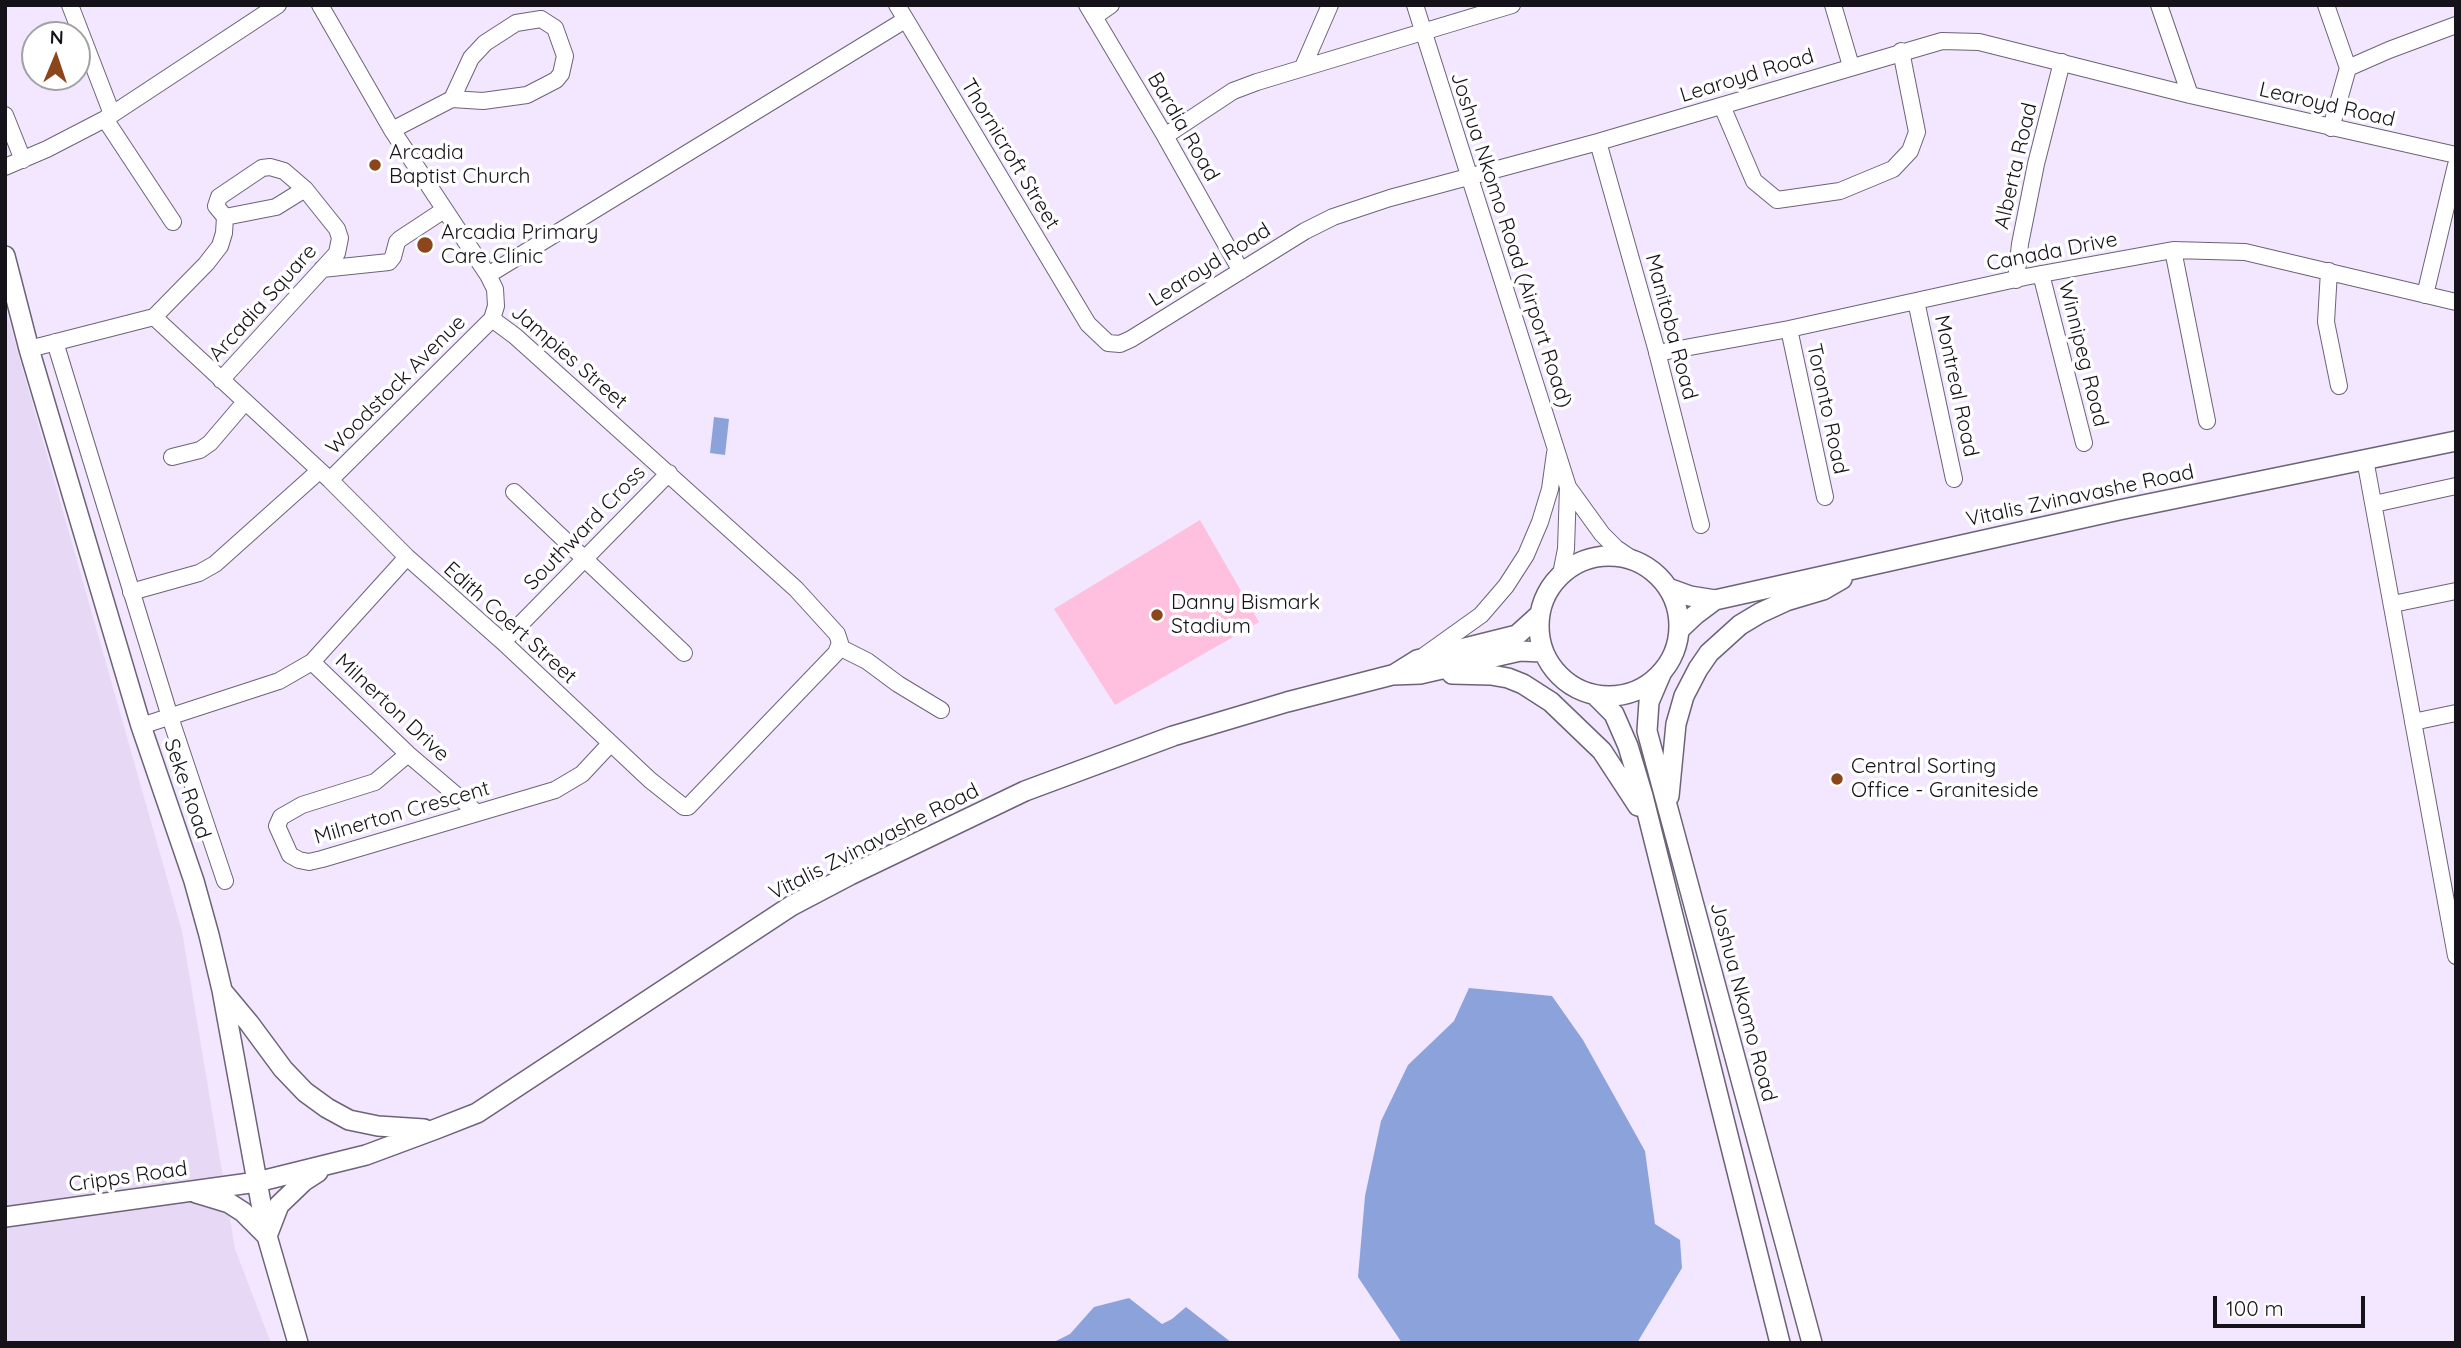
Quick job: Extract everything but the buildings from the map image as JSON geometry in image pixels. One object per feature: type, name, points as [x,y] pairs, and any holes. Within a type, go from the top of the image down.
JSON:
[{"type":"main road","name":"Seke Road","points":[[5,258],[29,349],[141,726],[194,881],[222,990],[267,1236],[298,1343]]},
{"type":"main road","name":"Vitalis Zvinavashe Road","points":[[1668,589],[1715,600],[2119,510],[2456,441]]},
{"type":"main road","points":[[1616,556],[1635,561],[1654,572],[1675,602],[1679,631],[1674,653],[1661,674],[1632,693],[1614,697],[1596,696],[1564,681],[1551,668],[1542,652],[1538,634],[1543,600],[1561,574],[1577,563],[1596,557],[1616,556]]},
{"type":"main road","points":[[1668,808],[1676,724],[1684,696],[1709,653],[1732,631],[1760,613],[1832,586],[1854,569]]},
{"type":"main road","name":"Vitalis Zvinavashe Road","points":[[1679,631],[1715,600]]},
{"type":"main road","name":"Vitalis Zvinavashe Road","points":[[257,1182],[328,1166],[477,1113],[791,906],[1026,791],[1173,736],[1392,675],[1517,635],[1539,615]]},
{"type":"main road","name":"Vitalis Zvinavashe Road","points":[[1419,667],[1520,650],[1542,652]]},
{"type":"main road","points":[[1419,667],[1508,678],[1533,690],[1571,718],[1602,751],[1650,825]]},
{"type":"main road","name":"Joshua Nkomo Road","points":[[1661,674],[1648,702],[1647,722],[1812,1343]]},
{"type":"main road","points":[[1596,696],[1614,714],[1628,746],[1780,1343]]},
{"type":"main road","points":[[222,990],[283,1069],[305,1092],[327,1108],[349,1120],[378,1126],[436,1129]]},
{"type":"main road","points":[[191,1191],[229,1203],[243,1212],[267,1236],[279,1205],[304,1181],[328,1166]]},
{"type":"main road","name":"Cripps Road","points":[[5,1217],[257,1182]]},
{"type":"street","points":[[70,5],[109,116],[173,222]]},
{"type":"street","points":[[5,167],[109,116],[278,5]]},
{"type":"street","name":"Jampies Street","points":[[320,5],[392,130],[488,275],[495,289],[496,306],[492,319],[516,336],[796,589],[837,634],[840,639],[837,650]]},
{"type":"street","points":[[1090,11],[1111,5]]},
{"type":"street","points":[[1303,67],[1330,5]]},
{"type":"street","name":"Joshua Nkomo Road (Airport Road)","points":[[1415,5],[1568,487]]},
{"type":"street","points":[[1165,136],[1233,91],[1303,67],[1512,5]]},
{"type":"street","points":[[1833,5],[1851,66]]},
{"type":"street","points":[[2159,5],[2190,95]]},
{"type":"street","points":[[2326,5],[2348,68],[2331,128]]},
{"type":"street","name":"Bardia Road","points":[[1090,11],[1241,271]]},
{"type":"street","points":[[488,275],[901,12]]},
{"type":"street","name":"Thornicroft Street","points":[[901,12],[1088,324]]},
{"type":"street","points":[[392,130],[452,99],[483,101],[516,97],[536,92],[556,80],[561,74],[565,56],[555,28],[541,19],[530,19],[516,23],[485,43],[463,71],[452,99]]},
{"type":"street","points":[[2348,68],[2456,25]]},
{"type":"street","name":"Learoyd Road","points":[[1088,324],[1108,343],[1120,344],[1305,231],[1333,217],[1390,198],[1722,106],[1929,43],[1955,40],[1979,42],[2190,95],[2456,155]]},
{"type":"street","points":[[1722,106],[1754,181],[1777,200],[1839,191],[1893,169],[1910,151],[1917,131],[1901,51]]},
{"type":"street","name":"Alberta Road","points":[[2016,280],[2020,244],[2036,164],[2062,62]]},
{"type":"street","points":[[5,115],[23,160]]},
{"type":"street","name":"Manitoba Road","points":[[1598,142],[1657,353],[1701,525]]},
{"type":"street","points":[[2425,295],[2456,166]]},
{"type":"street","points":[[29,349],[154,317],[220,246],[225,217],[216,206],[219,197],[262,168],[284,171],[305,188],[276,207],[225,217]]},
{"type":"street","name":"Arcadia Square","points":[[221,380],[337,253],[340,238],[337,229],[305,188]]},
{"type":"street","points":[[323,269],[388,262],[393,257],[400,239],[444,209]]},
{"type":"street","points":[[2173,250],[2207,421]]},
{"type":"street","name":"Canada Drive","points":[[1657,353],[1788,329],[2040,274],[2173,250],[2245,252],[2456,302]]},
{"type":"street","points":[[2329,271],[2326,322],[2339,386]]},
{"type":"street","name":"Winnipeg Road","points":[[2040,274],[2084,443]]},
{"type":"street","name":"Montreal Road","points":[[1916,301],[1954,479]]},
{"type":"street","name":"Edith Coert Street","points":[[154,317],[407,557],[503,642],[610,744],[684,807],[688,807],[837,650]]},
{"type":"street","name":"Woodstock Avenue","points":[[131,592],[199,573],[215,564],[324,476],[492,319]]},
{"type":"street","name":"Toronto Road","points":[[1788,329],[1825,497]]},
{"type":"street","points":[[55,342],[170,716],[225,881]]},
{"type":"street","points":[[173,457],[200,450],[210,443],[245,402]]},
{"type":"street","points":[[1419,667],[1481,615],[1506,586],[1526,555],[1550,489],[1555,449]]},
{"type":"street","points":[[2365,459],[2456,956]]},
{"type":"street","name":"Southward Cross","points":[[503,642],[669,473]]},
{"type":"street","points":[[2374,504],[2456,486]]},
{"type":"street","points":[[1568,487],[1602,534],[1635,561]]},
{"type":"street","points":[[1561,574],[1566,549],[1568,487]]},
{"type":"street","points":[[514,492],[684,653]]},
{"type":"street","points":[[141,726],[279,681],[312,662],[407,557]]},
{"type":"street","points":[[2393,604],[2456,592]]},
{"type":"street","points":[[837,650],[867,661],[941,710]]},
{"type":"street","name":"Milnerton Drive","points":[[312,662],[408,754],[476,812]]},
{"type":"street","points":[[2413,722],[2456,713]]},
{"type":"street","name":"Milnerton Crescent","points":[[408,754],[375,782],[302,805],[281,817],[277,827],[290,855],[309,862],[555,789],[582,774],[610,744]]},
{"type":"shaded area","points":[[5,307],[182,931],[235,1249],[271,1343],[5,1343]]},
{"type":"shaded area","name":"Danny Bismark Stadium","points":[[1200,520],[1259,622],[1115,705],[1054,609]]},
{"type":"water","points":[[714,417],[729,419],[725,455],[710,453]]},
{"type":"water","points":[[1469,988],[1552,996],[1583,1040],[1645,1151],[1655,1224],[1680,1240],[1682,1268],[1637,1343],[1402,1343],[1358,1277],[1365,1196],[1381,1121],[1408,1065],[1454,1021]]},
{"type":"water","points":[[1129,1298],[1162,1324],[1186,1307],[1232,1343],[1052,1343],[1070,1334],[1094,1307]]},
{"type":"place","name":"Arcadia Baptist Church","points":[[375,165]]},
{"type":"place","name":"Arcadia Primary Care Clinic","points":[[425,245]]},
{"type":"place","name":"Danny Bismark Stadium","points":[[1157,615]]},
{"type":"place","name":"Central Sorting Office - Graniteside","points":[[1837,779]]}]
